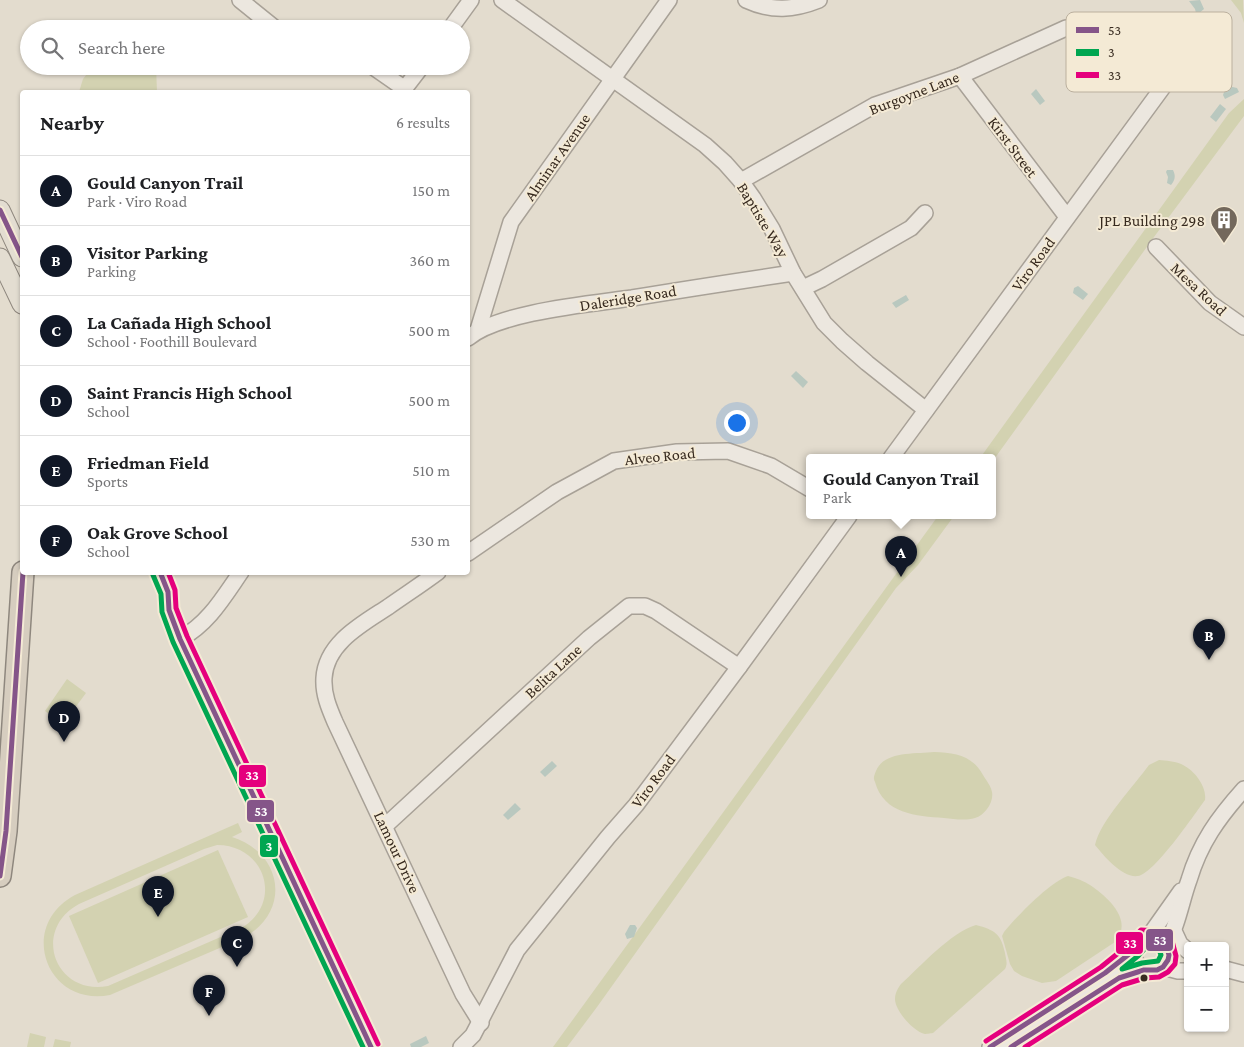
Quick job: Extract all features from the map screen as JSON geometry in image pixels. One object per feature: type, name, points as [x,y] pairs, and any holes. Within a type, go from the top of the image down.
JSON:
[{"type":"highway","points":[[0,876],[7,821],[23,575]]},
{"type":"main road","points":[[0,210],[20,253]]},
{"type":"main road","points":[[0,258],[20,300]]},
{"type":"main road","points":[[149,575],[159,597],[169,610],[180,639],[371,1047]]},
{"type":"main road","points":[[161,575],[168,592],[169,610]]},
{"type":"street","points":[[240,0],[265,20]]},
{"type":"street","points":[[457,20],[471,0]]},
{"type":"street","name":"Baptiste Way","points":[[502,0],[705,145],[725,163],[741,181],[772,229],[793,273],[824,323],[842,341],[926,410]]},
{"type":"street","name":"Alminar Avenue","points":[[473,334],[511,222],[669,0]]},
{"type":"street","points":[[746,0],[770,8],[788,9],[819,0]]},
{"type":"street","name":"Burgoyne Lane","points":[[741,181],[875,105],[960,76],[1066,28]]},
{"type":"street","points":[[384,75],[403,90]]},
{"type":"street","points":[[405,90],[416,75]]},
{"type":"street","name":"Kirst Street","points":[[960,76],[1067,217]]},
{"type":"street","name":"Viro Road","points":[[894,454],[1159,92]]},
{"type":"street","points":[[803,288],[911,228],[925,213]]},
{"type":"street","name":"Mesa Road","points":[[1156,247],[1210,303],[1244,327]]},
{"type":"street","name":"Daleridge Road","points":[[473,334],[516,318],[564,308],[793,273]]},
{"type":"street","name":"Alveo Road","points":[[470,552],[557,492],[614,461],[677,452],[728,451],[771,466],[806,486]]},
{"type":"street","name":"Viro Road","points":[[461,1047],[474,1036],[517,950],[596,851],[636,805],[847,519]]},
{"type":"street","points":[[180,639],[199,627],[208,618],[239,575]]},
{"type":"street","name":"Lamour Drive","points":[[434,575],[357,628],[342,641],[329,660],[324,678],[324,691],[335,722],[463,994],[481,1022]]},
{"type":"street","name":"Belita Lane","points":[[385,826],[589,638],[629,606],[645,606],[656,611],[739,667]]},
{"type":"street","points":[[1133,952],[1135,961],[1144,970],[1152,972],[1163,967],[1168,960],[1167,947],[1200,850],[1220,817],[1244,789]]},
{"type":"street","points":[[990,1047],[1106,973],[1133,952],[1137,944],[1152,932],[1177,899],[1189,879]]},
{"type":"street","points":[[1174,931],[1180,944],[1184,948]]},
{"type":"street","points":[[1145,937],[1157,938],[1167,947],[1184,957]]},
{"type":"street","points":[[1163,967],[1184,971]]},
{"type":"street","points":[[1011,1047],[1119,978],[1144,970]]},
{"type":"street","points":[[1229,970],[1244,974]]},
{"type":"green space","points":[[1231,0],[1243,0],[1244,23],[1241,13]]},
{"type":"green space","points":[[86,75],[156,75],[157,90],[80,90]]},
{"type":"green space","points":[[1244,99],[1244,116],[1154,237],[996,456],[996,454],[983,454],[1229,113]]},
{"type":"green space","points":[[936,519],[952,519],[918,565],[896,588],[567,1047],[553,1047]]},
{"type":"green space","points":[[67,679],[86,693],[63,724],[45,711]]},
{"type":"green space","points":[[934,752],[962,756],[979,768],[990,785],[992,792],[992,800],[982,814],[975,818],[963,820],[912,814],[893,807],[879,793],[874,776],[880,765],[886,760],[901,755]]},
{"type":"green space","points":[[1159,760],[1183,765],[1192,771],[1202,785],[1205,800],[1154,865],[1145,873],[1132,876],[1114,865],[1095,845],[1103,825],[1118,804],[1149,765]]},
{"type":"green space","points":[[238,823],[242,832],[232,837],[249,845],[262,856],[271,869],[275,884],[274,899],[269,914],[259,927],[243,938],[110,995],[88,995],[69,989],[56,977],[47,961],[44,943],[47,925],[57,909],[75,895]],"holes":[[[217,845],[234,848],[248,855],[258,866],[264,878],[265,892],[262,906],[253,919],[239,929],[108,986],[90,986],[74,981],[63,971],[56,958],[53,944],[56,929],[64,915],[79,904],[204,849]]]},
{"type":"green space","points":[[218,850],[248,917],[98,983],[69,916]]},
{"type":"green space","points":[[1068,876],[1090,885],[1104,896],[1116,910],[1122,926],[1115,942],[1056,981],[1042,983],[1014,971],[1010,964],[1002,936],[1034,900],[1052,885]]},
{"type":"green space","points":[[976,925],[992,931],[999,937],[1006,960],[1005,969],[933,1033],[925,1034],[911,1025],[898,1009],[895,999],[898,989],[946,942]]},
{"type":"green space","points":[[30,1033],[46,1037],[44,1047],[27,1047]]},
{"type":"green space","points":[[55,1039],[71,1042],[70,1047],[53,1047]]},
{"type":"shaded area","points":[[1200,0],[1204,9],[1200,12],[1196,12],[1189,1]]},
{"type":"shaded area","points":[[1232,87],[1237,88],[1239,92],[1225,99],[1224,92],[1232,92]]},
{"type":"shaded area","points":[[1036,89],[1045,101],[1040,105],[1031,94]]},
{"type":"shaded area","points":[[1220,104],[1226,109],[1216,122],[1210,117]]},
{"type":"shaded area","points":[[1167,170],[1173,170],[1175,174],[1171,185],[1167,183]]},
{"type":"shaded area","points":[[1078,286],[1088,294],[1083,300],[1073,293],[1074,288]]},
{"type":"shaded area","points":[[906,295],[909,300],[896,308],[892,303]]},
{"type":"shaded area","points":[[796,371],[808,382],[803,388],[791,376]]},
{"type":"shaded area","points":[[552,761],[557,766],[545,777],[540,772]]},
{"type":"shaded area","points":[[515,803],[521,809],[508,820],[503,815]]},
{"type":"shaded area","points":[[630,925],[635,925],[637,928],[634,937],[627,939],[625,934]]},
{"type":"shaded area","points":[[426,1036],[429,1043],[421,1047],[411,1047],[410,1044]]},
{"type":"transit line","name":"53","points":[[0,210],[20,253]]},
{"type":"transit line","name":"53","points":[[0,876],[6,831],[23,575]]},
{"type":"transit line","name":"3","points":[[153,575],[161,594],[162,612],[173,642],[363,1047]]},
{"type":"transit line","name":"53","points":[[161,575],[168,592],[169,610],[180,639],[371,1047]]},
{"type":"transit line","name":"33","points":[[169,575],[175,590],[176,608],[187,636],[378,1044]]},
{"type":"transit line","name":"33","points":[[986,1041],[1101,967],[1127,946],[1141,930],[1160,931],[1172,941],[1176,956],[1175,964],[1168,972],[1159,977],[1145,978],[1122,985],[1025,1047]]},
{"type":"transit line","name":"53","points":[[990,1047],[1105,973],[1133,951],[1145,937],[1157,938],[1166,945],[1169,955],[1163,967],[1157,970],[1144,970],[1119,978],[1011,1047]]},
{"type":"transit line","name":"3","points":[[1148,945],[1155,946],[1159,950],[1161,955],[1158,961],[1142,963],[1122,969],[1148,945]]},
{"type":"place","name":"JPL Building 298","points":[[1224,244]]},
{"type":"place","name":"Gould Canyon Trail","points":[[901,577]]},
{"type":"place","name":"Visitor Parking","points":[[1209,660]]},
{"type":"place","name":"Saint Francis High School","points":[[64,742]]},
{"type":"place","name":"Friedman Field","points":[[158,917]]},
{"type":"place","name":"La Cañada High School","points":[[237,967]]},
{"type":"place","name":"Oak Grove School","points":[[209,1016]]}]
